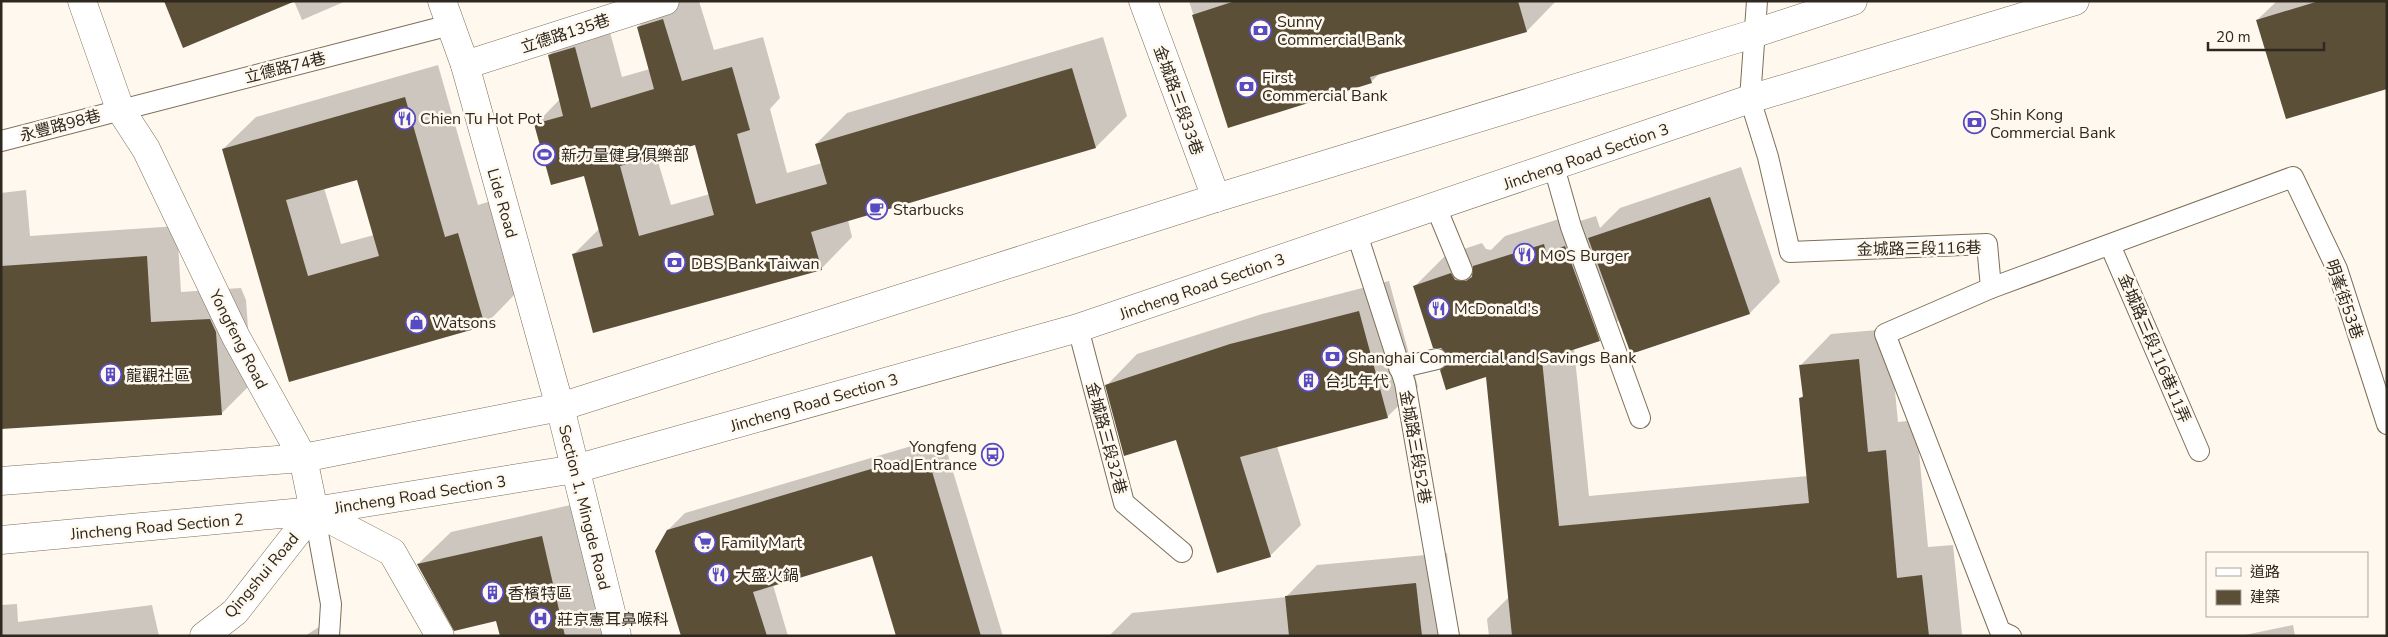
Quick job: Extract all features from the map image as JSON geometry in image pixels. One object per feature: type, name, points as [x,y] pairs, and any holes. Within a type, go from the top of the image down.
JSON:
[{"type":"main road","name":"Yongfeng Road","points":[[82,1],[120,109],[146,149],[236,337],[303,458],[314,511]]},
{"type":"main road","name":"立德路135巷","points":[[465,65],[665,1]]},
{"type":"main road","name":"金城路三段33巷","points":[[1143,1],[1216,198]]},
{"type":"main road","points":[[1,481],[303,458],[560,407],[1216,198],[1756,33],[1853,1]]},
{"type":"main road","name":"Jincheng Road Section 3","points":[[314,511],[575,469],[1078,328],[1750,99],[2075,1]]},
{"type":"main road","name":"Lide Road","points":[[446,13],[465,65],[560,407]]},
{"type":"main road","name":"Section 1, Mingde Road","points":[[560,407],[617,636]]},
{"type":"main road","points":[[314,511],[392,552],[440,636]]},
{"type":"main road","name":"Jincheng Road Section 2","points":[[1,540],[314,511]]},
{"type":"main road","name":"Qingshui Road","points":[[204,636],[235,612],[314,511]]},
{"type":"lane","points":[[1750,99],[1756,33],[1756,1]]},
{"type":"lane","name":"立德路74巷","points":[[120,109],[446,13]]},
{"type":"lane","name":"金城路三段116巷","points":[[1750,99],[1768,157],[1790,252],[1987,244],[1991,288]]},
{"type":"lane","name":"永豐路98巷","points":[[1,141],[120,109]]},
{"type":"lane","points":[[1554,167],[1571,227],[1640,418]]},
{"type":"lane","name":"明峯街53巷","points":[[2110,245],[2293,177],[2337,269],[2387,424]]},
{"type":"lane","points":[[1436,207],[1462,270]]},
{"type":"lane","name":"金城路三段52巷","points":[[1357,234],[1405,383],[1449,636]]},
{"type":"lane","points":[[2011,636],[2000,631],[1885,334],[1991,288],[2110,245]]},
{"type":"lane","name":"金城路三段116巷11弄","points":[[2110,245],[2199,451]]},
{"type":"lane","name":"金城路三段32巷","points":[[1078,328],[1124,503],[1182,552]]},
{"type":"lane","points":[[1399,368],[1437,359]]},
{"type":"lane","points":[[314,511],[331,604],[329,636]]},
{"type":"building","points":[[164,1],[293,1],[293,2],[183,48]]},
{"type":"building","points":[[1235,1],[1518,1],[1527,32],[1370,77],[1372,83],[1228,128],[1192,15]]},
{"type":"building","points":[[2319,1],[2387,1],[2387,89],[2286,119],[2256,20]]},
{"type":"building","points":[[663,19],[682,81],[732,67],[750,130],[737,134],[756,204],[827,184],[815,144],[1072,68],[1096,148],[811,232],[822,270],[593,333],[572,254],[603,246],[584,176],[551,185],[534,124],[563,116],[548,55],[575,47],[591,108],[654,89],[637,27]],"holes":[[[695,145],[714,215],[639,236],[620,166]]]},
{"type":"building","points":[[405,97],[445,237],[458,233],[485,326],[289,382],[222,149]],"holes":[[[357,180],[379,256],[308,276],[286,200]]]},
{"type":"building","points":[[1710,197],[1750,314],[1631,354],[1588,238]]},
{"type":"building","points":[[1544,244],[1546,252],[1565,246],[1600,341],[1542,360],[1559,526],[1809,503],[1799,398],[1803,397],[1799,365],[1859,359],[1868,452],[1886,450],[1897,578],[1922,575],[1929,636],[1512,636],[1486,377],[1446,390],[1440,370],[1448,363],[1448,356],[1441,348],[1433,348],[1413,286],[1451,273],[1455,280],[1466,281],[1472,277],[1473,266]]},
{"type":"building","name":"龍觀社區","points":[[147,256],[151,322],[210,319],[216,332],[222,415],[1,429],[1,266]]},
{"type":"building","points":[[1359,311],[1388,418],[1240,457],[1271,557],[1217,573],[1176,440],[1124,456],[1105,385],[1230,344]]},
{"type":"building","points":[[908,458],[931,468],[981,636],[896,636],[872,556],[753,592],[767,636],[681,636],[655,551],[667,530]]},
{"type":"building","name":"香檳特區","points":[[542,536],[565,636],[500,636],[496,621],[454,631],[417,564]]},
{"type":"building","points":[[1416,583],[1422,636],[1289,636],[1285,596]]},
{"type":"place","name":"Sunny Commercial Bank","points":[[1261,30]]},
{"type":"place","name":"First Commercial Bank","points":[[1246,86]]},
{"type":"place","name":"Chien Tu Hot Pot","points":[[404,118]]},
{"type":"place","name":"Shin Kong Commercial Bank","points":[[1974,123]]},
{"type":"place","name":"新力量健身俱樂部","points":[[545,155]]},
{"type":"place","name":"Starbucks","points":[[877,209]]},
{"type":"place","name":"MOS Burger","points":[[1524,255]]},
{"type":"place","name":"DBS Bank Taiwan","points":[[675,263]]},
{"type":"place","name":"McDonald's","points":[[1438,308]]},
{"type":"place","name":"Watsons","points":[[416,322]]},
{"type":"place","name":"Shanghai Commercial and Savings Bank","points":[[1332,357]]},
{"type":"place","name":"龍觀社區","points":[[110,375]]},
{"type":"place","name":"台北年代","points":[[1309,381]]},
{"type":"place","name":"Yongfeng Road Entrance","points":[[993,455]]},
{"type":"place","name":"FamilyMart","points":[[705,542]]},
{"type":"place","name":"大盛火鍋","points":[[719,575]]},
{"type":"place","name":"香檳特區","points":[[492,593]]},
{"type":"place","name":"莊京憲耳鼻喉科","points":[[541,619]]}]
